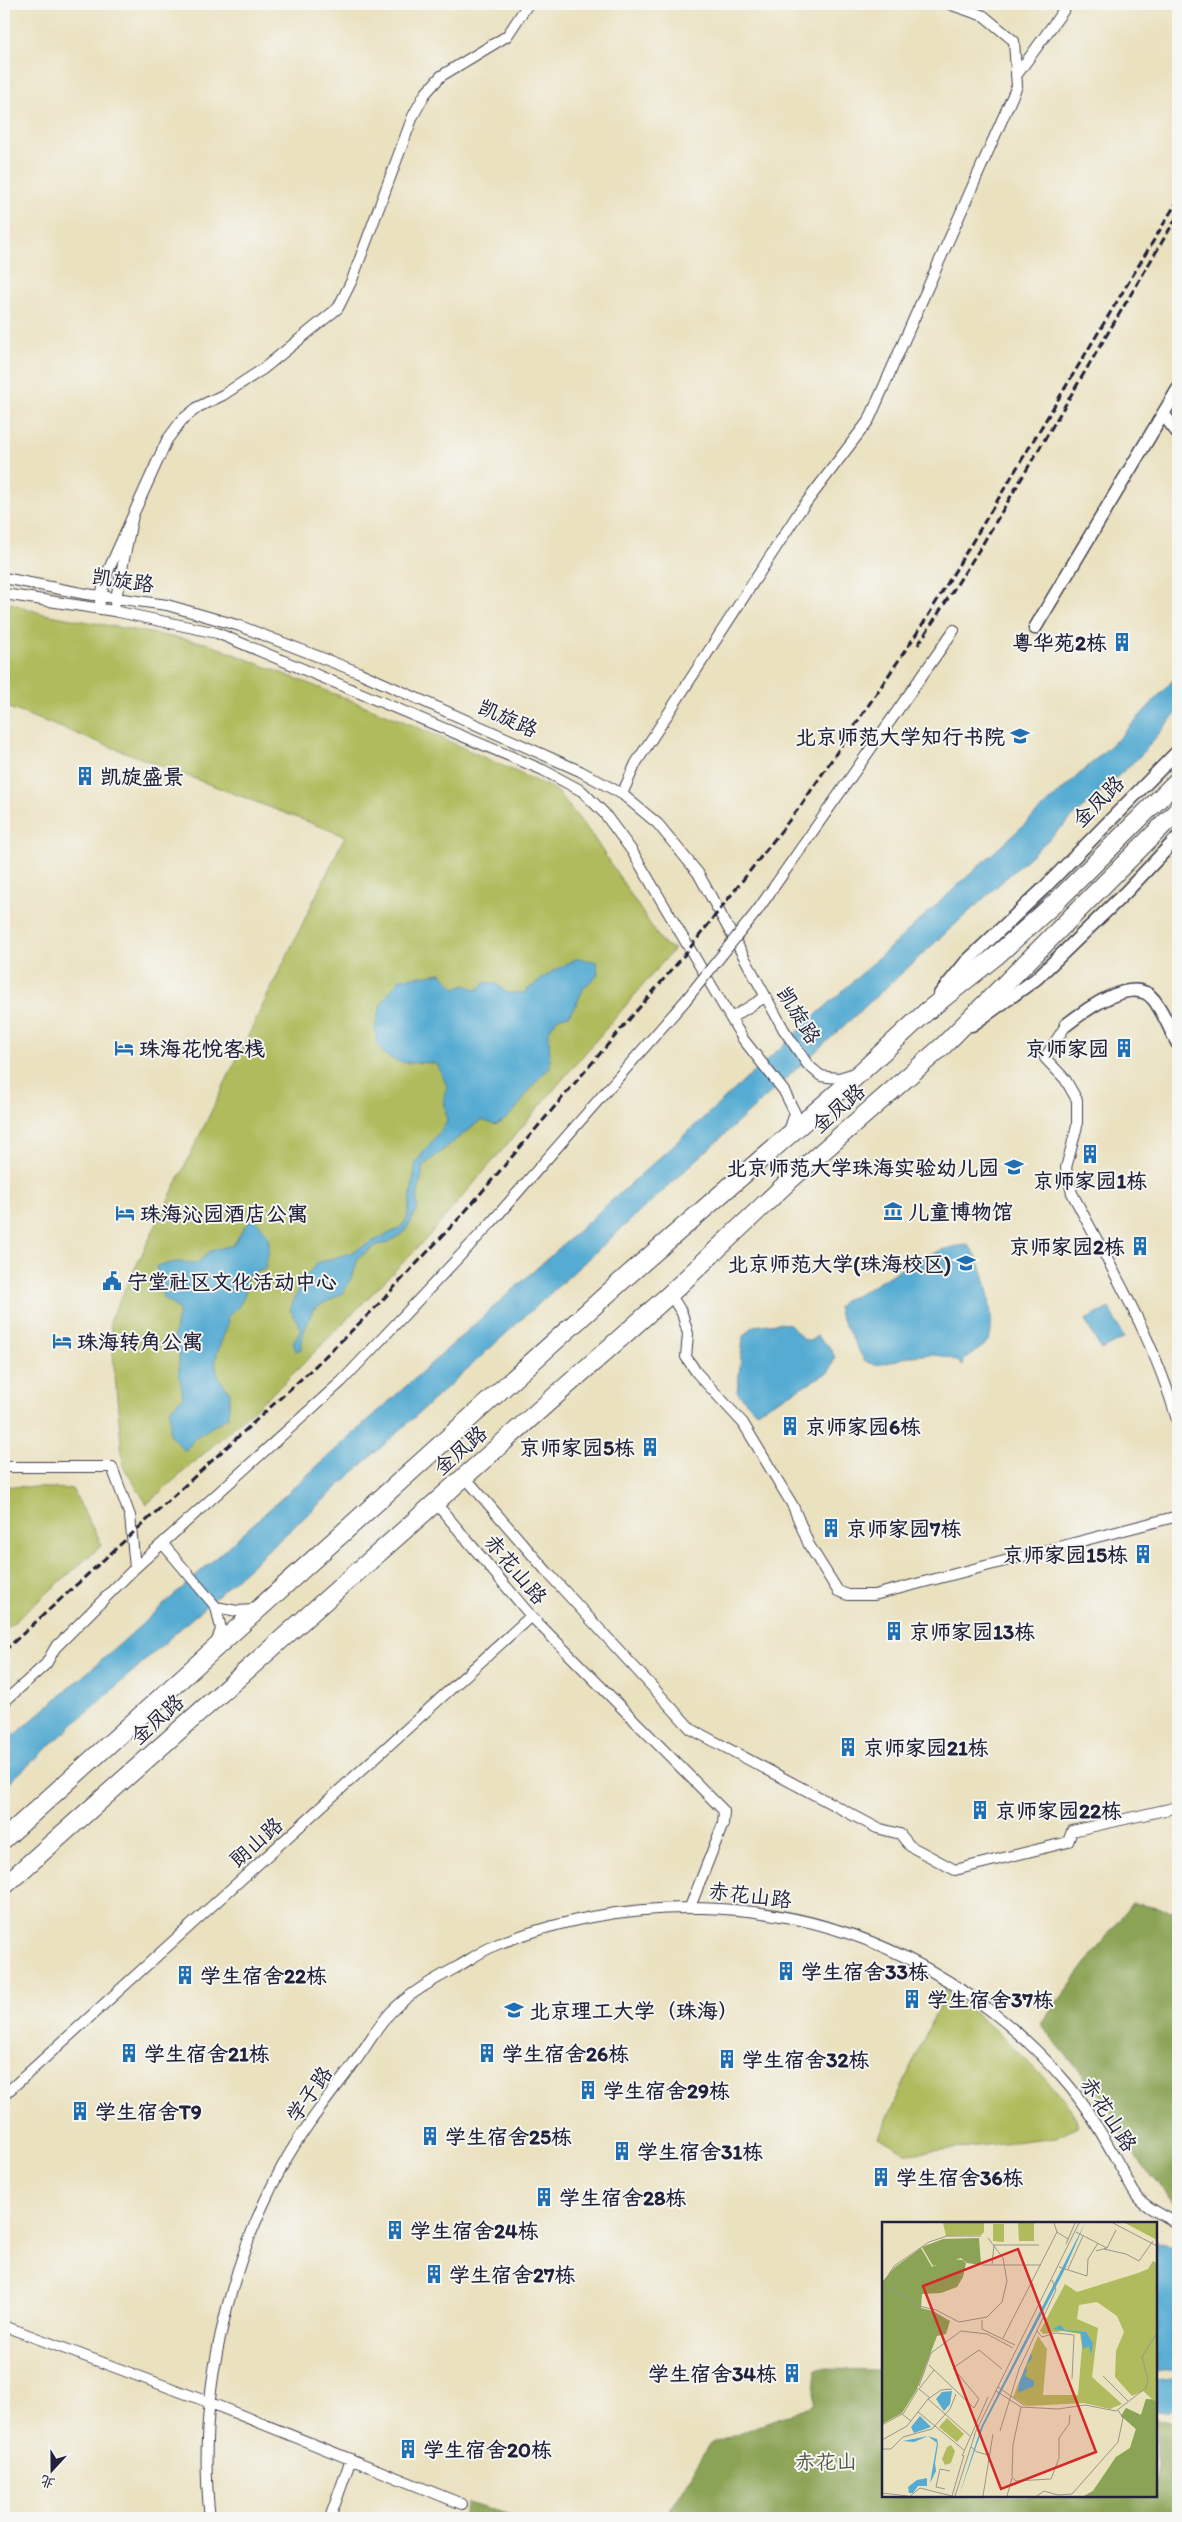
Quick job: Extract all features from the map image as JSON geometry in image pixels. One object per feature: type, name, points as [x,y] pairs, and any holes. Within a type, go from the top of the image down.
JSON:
[{"type":"highway","name":"金凤路","points":[[4,1839],[255,1610],[626,1277],[861,1072],[926,1012],[996,956],[1057,901],[1178,780]]},
{"type":"highway","name":"金凤路","points":[[4,1886],[670,1294],[790,1180],[944,1045],[1178,810]]},
{"type":"street","points":[[99,610],[101,596],[116,550],[167,440],[182,420],[198,407],[223,395],[263,369],[338,308],[352,280],[413,116],[425,94],[448,71],[506,36],[528,4]]},
{"type":"street","points":[[622,794],[636,763],[799,512],[869,420],[1017,86],[1014,41],[984,16],[949,4]]},
{"type":"street","points":[[1016,76],[1068,4]]},
{"type":"street","points":[[1035,628],[1178,390]]},
{"type":"street","points":[[1164,415],[1178,433]]},
{"type":"street","points":[[114,612],[133,515]]},
{"type":"street","name":"凯旋路","points":[[4,578],[101,596],[167,605],[240,626],[358,672],[580,771],[622,794],[658,824],[698,873],[765,997],[808,1065],[822,1076],[828,1077],[839,1078],[861,1072]]},
{"type":"street","name":"凯旋路","points":[[4,594],[114,612],[217,632],[543,770],[582,791],[604,813],[632,851],[730,1018],[758,1060],[784,1091],[795,1113],[793,1123],[785,1139]]},
{"type":"street","points":[[4,1702],[46,1664],[55,1648],[135,1568],[342,1381],[490,1224],[685,1001],[757,911],[954,630]]},
{"type":"street","name":"金凤路","points":[[926,1012],[966,962],[1043,889],[1178,751]]},
{"type":"street","name":"金凤路","points":[[944,1045],[1036,979],[1126,892],[1178,837]]},
{"type":"street","points":[[1178,1044],[1153,998],[1140,990],[1125,990],[1086,1009],[1066,1025],[1045,1058],[1065,1078],[1077,1100],[1077,1126],[1066,1168],[1072,1193],[1152,1348],[1168,1386],[1178,1424]]},
{"type":"street","points":[[730,1018],[765,997]]},
{"type":"street","points":[[670,1294],[682,1313],[688,1334],[686,1357],[696,1373],[744,1423],[793,1506],[810,1545],[838,1591],[848,1595],[874,1595],[1178,1516]]},
{"type":"street","points":[[4,1467],[112,1468],[130,1516],[135,1568]]},
{"type":"street","points":[[464,1476],[548,1573],[691,1729],[877,1828],[900,1834],[910,1846],[955,1870],[1068,1842],[1072,1831],[1178,1807]]},
{"type":"street","name":"赤花山路","points":[[435,1502],[531,1616],[724,1811],[723,1824],[690,1907],[767,1913],[838,1930],[903,1956],[948,1980],[1012,2029],[1065,2081],[1098,2128],[1140,2200],[1178,2224]]},
{"type":"street","points":[[163,1544],[184,1571],[216,1606],[221,1629],[215,1648]]},
{"type":"street","points":[[216,1606],[237,1611],[255,1610]]},
{"type":"street","name":"朗山路","points":[[4,2095],[531,1616]]},
{"type":"street","name":"学子路","points":[[210,2518],[206,2490],[208,2402],[218,2348],[232,2294],[254,2228],[284,2164],[317,2113],[392,2011],[434,1980],[496,1945],[551,1927],[616,1911],[690,1907]]},
{"type":"street","points":[[4,2326],[208,2402],[462,2504]]},
{"type":"street","points":[[330,2518],[351,2460]]},
{"type":"green space","points":[[4,601],[44,614],[206,643],[413,725],[556,790],[592,835],[663,944],[674,949],[428,1237],[288,1379],[147,1504],[123,1466],[110,1320],[345,836],[4,706]]},
{"type":"green space","points":[[4,1486],[72,1489],[102,1545],[4,1631]]},
{"type":"green space","points":[[1132,1903],[1178,1912],[1178,2206],[1136,2158],[1098,2093],[1040,2024]]},
{"type":"green space","points":[[946,1990],[995,2030],[1039,2073],[1065,2100],[1079,2125],[1056,2137],[908,2154],[879,2137]]},
{"type":"green space","name":"赤花山","points":[[816,2369],[882,2370],[882,2497],[1157,2497],[1157,2418],[1178,2425],[1178,2518],[665,2518],[710,2444],[813,2405]]},
{"type":"green space","points":[[468,2503],[510,2516],[513,2518],[462,2518]]},
{"type":"water","points":[[1178,675],[1178,711],[1140,756],[296,1525],[4,1787],[4,1744],[110,1653],[721,1102],[1119,738]]},
{"type":"water","points":[[578,958],[597,962],[598,975],[584,987],[569,1015],[558,1018],[549,1030],[550,1068],[505,1120],[496,1125],[481,1120],[424,1165],[417,1198],[417,1209],[405,1232],[387,1243],[377,1245],[358,1258],[353,1275],[343,1293],[313,1309],[302,1337],[302,1349],[296,1351],[293,1342],[302,1329],[290,1310],[302,1281],[317,1263],[350,1253],[400,1228],[407,1219],[416,1162],[447,1122],[444,1097],[447,1086],[437,1064],[402,1062],[392,1059],[380,1048],[377,1040],[376,1022],[378,1013],[388,994],[400,979],[441,973],[456,988],[466,985],[477,990],[487,982],[497,984],[507,993],[523,993],[553,971]]},
{"type":"water","points":[[254,1219],[268,1236],[269,1247],[265,1269],[247,1275],[243,1299],[227,1317],[228,1324],[217,1352],[216,1367],[218,1375],[230,1392],[228,1417],[196,1437],[185,1451],[170,1435],[170,1410],[183,1396],[179,1374],[179,1355],[174,1336],[179,1310],[163,1297],[156,1266],[177,1262],[197,1263],[210,1251],[233,1245],[246,1225]]},
{"type":"water","points":[[967,1245],[973,1251],[978,1261],[987,1288],[991,1328],[990,1337],[986,1344],[964,1360],[963,1366],[950,1358],[933,1355],[907,1357],[882,1364],[873,1364],[864,1360],[839,1314],[838,1307],[841,1303],[925,1256],[952,1247]]},
{"type":"water","points":[[1109,1308],[1124,1338],[1101,1350],[1085,1320]]},
{"type":"water","points":[[777,1323],[790,1324],[803,1339],[810,1341],[817,1336],[831,1348],[835,1358],[829,1372],[756,1412],[737,1392],[743,1338],[753,1326]]},
{"type":"water","points":[[1157,2242],[1164,2243],[1178,2252],[1178,2369],[1157,2372]]},
{"type":"water","points":[[1178,2378],[1178,2405],[1168,2411],[1157,2410],[1157,2381]]},
{"type":"railway","points":[[4,1651],[311,1370],[374,1309],[463,1214],[686,953],[802,804],[923,624],[1178,200]]},
{"type":"railway","points":[[918,645],[979,550],[1178,215]]},
{"type":"place","name":"粤华苑2栋","points":[[1122,642]]},
{"type":"place","name":"北京师范大学知行书院","points":[[1020,736]]},
{"type":"place","name":"凯旋盛景","points":[[85,776]]},
{"type":"place","name":"珠海花悦客栈","points":[[124,1048]]},
{"type":"place","name":"京师家园","points":[[1124,1048]]},
{"type":"place","name":"京师家园1栋","points":[[1090,1154]]},
{"type":"place","name":"北京师范大学珠海实验幼儿园","points":[[1014,1167]]},
{"type":"place","name":"儿童博物馆","points":[[893,1211]]},
{"type":"place","name":"珠海沁园酒店公寓","points":[[125,1213]]},
{"type":"place","name":"京师家园2栋","points":[[1140,1246]]},
{"type":"place","name":"北京师范大学(珠海校区)","points":[[966,1263]]},
{"type":"place","name":"宁堂社区文化活动中心","points":[[112,1281]]},
{"type":"place","name":"珠海转角公寓","points":[[62,1341]]},
{"type":"place","name":"京师家园6栋","points":[[790,1426]]},
{"type":"place","name":"京师家园5栋","points":[[650,1447]]},
{"type":"place","name":"京师家园7栋","points":[[831,1528]]},
{"type":"place","name":"京师家园15栋","points":[[1143,1554]]},
{"type":"place","name":"京师家园13栋","points":[[894,1631]]},
{"type":"place","name":"京师家园21栋","points":[[848,1747]]},
{"type":"place","name":"京师家园22栋","points":[[980,1810]]},
{"type":"place","name":"学生宿舍33栋","points":[[786,1971]]},
{"type":"place","name":"学生宿舍22栋","points":[[185,1975]]},
{"type":"place","name":"学生宿舍37栋","points":[[912,1999]]},
{"type":"place","name":"北京理工大学（珠海）","points":[[514,2010]]},
{"type":"place","name":"学生宿舍21栋","points":[[129,2053]]},
{"type":"place","name":"学生宿舍26栋","points":[[487,2053]]},
{"type":"place","name":"学生宿舍32栋","points":[[727,2059]]},
{"type":"place","name":"学生宿舍29栋","points":[[588,2090]]},
{"type":"place","name":"学生宿舍T9","points":[[80,2111]]},
{"type":"place","name":"学生宿舍25栋","points":[[430,2136]]},
{"type":"place","name":"学生宿舍31栋","points":[[622,2151]]},
{"type":"place","name":"学生宿舍36栋","points":[[881,2177]]},
{"type":"place","name":"学生宿舍28栋","points":[[544,2197]]},
{"type":"place","name":"学生宿舍24栋","points":[[395,2230]]},
{"type":"place","name":"学生宿舍27栋","points":[[434,2274]]},
{"type":"place","name":"学生宿舍34栋","points":[[792,2373]]},
{"type":"place","name":"学生宿舍20栋","points":[[408,2449]]}]
